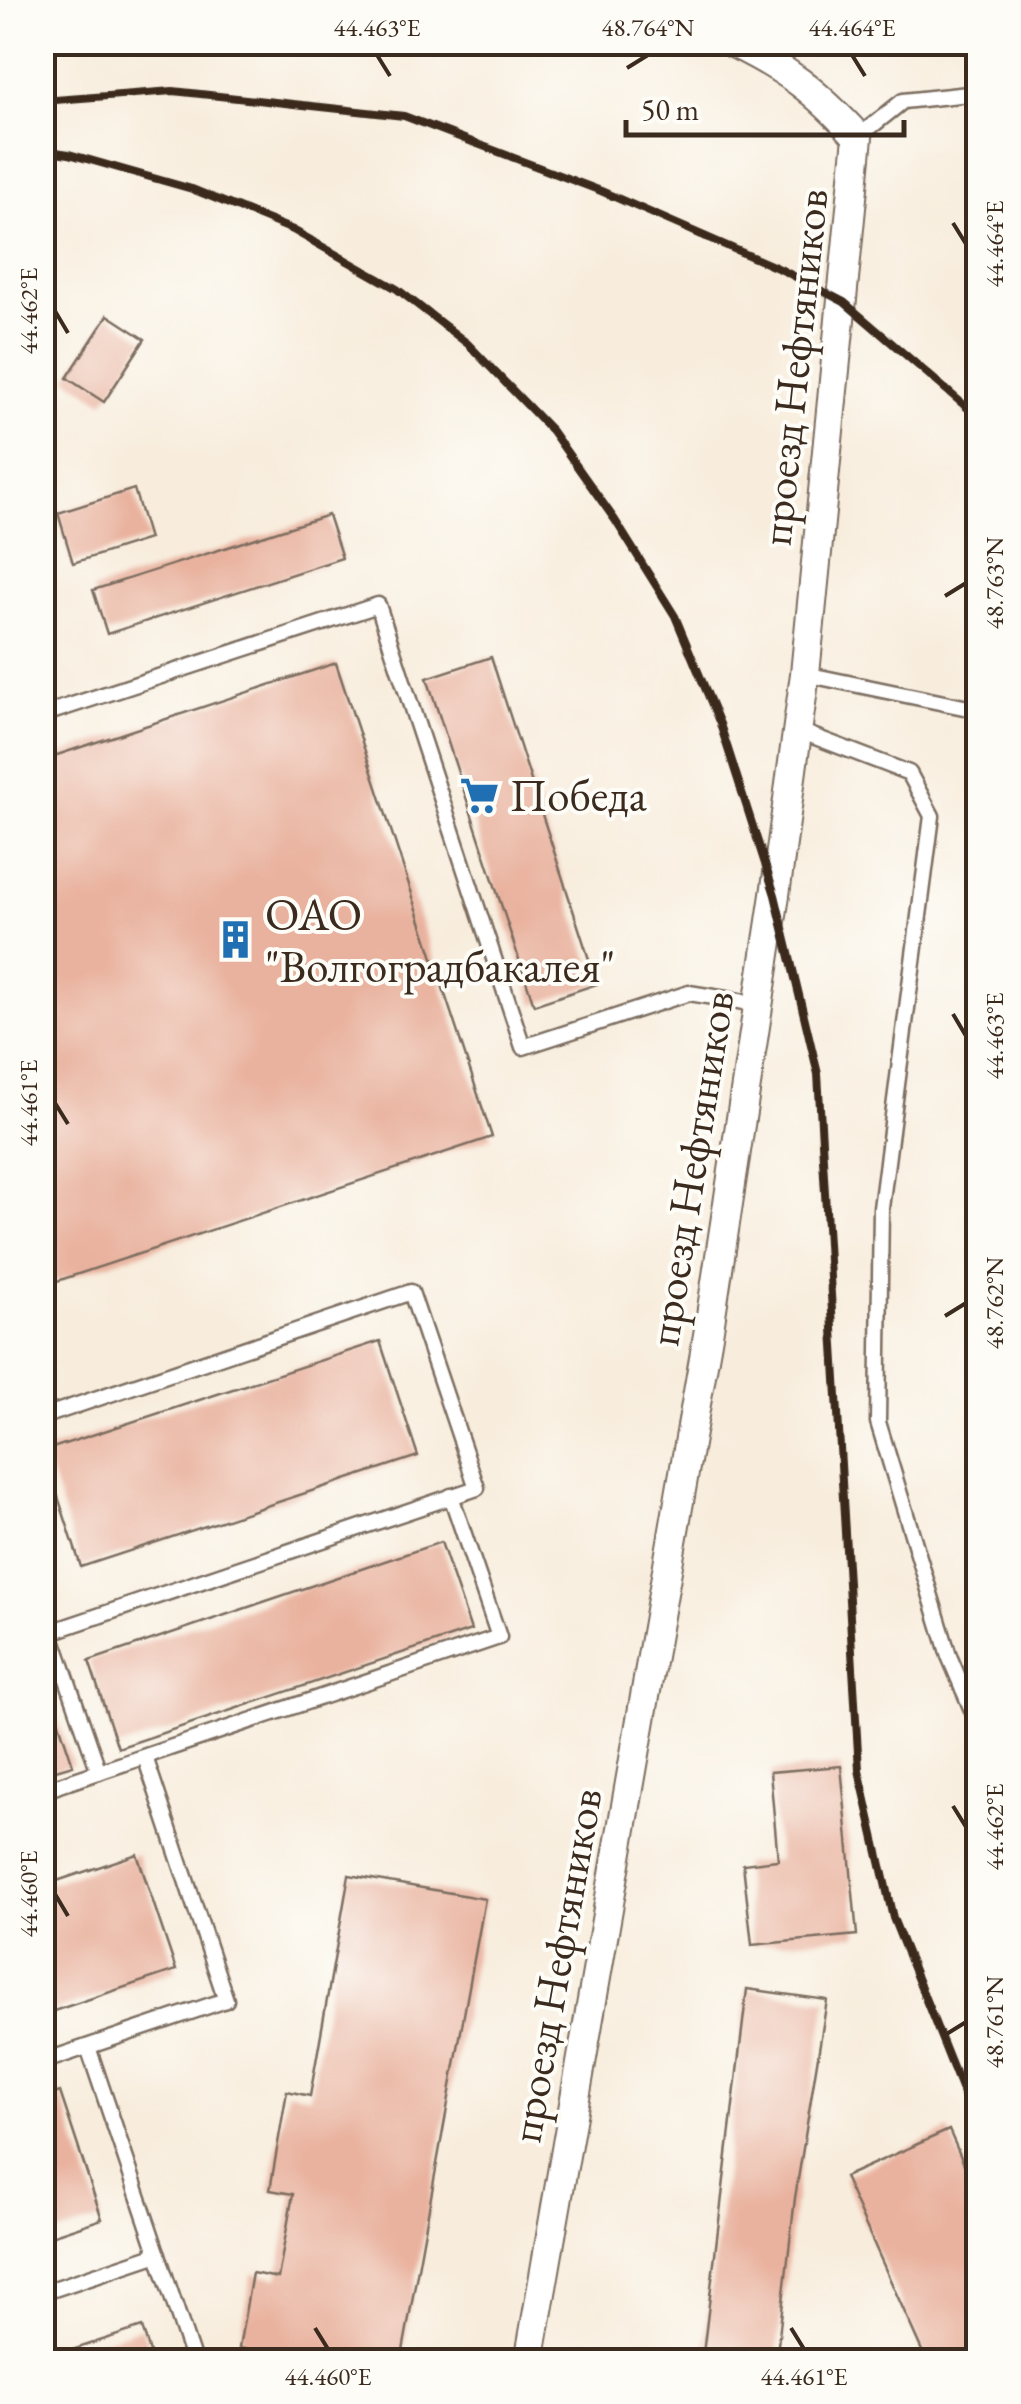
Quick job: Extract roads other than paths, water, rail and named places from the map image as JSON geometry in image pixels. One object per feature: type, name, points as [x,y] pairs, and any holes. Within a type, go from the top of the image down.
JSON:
[{"type":"street","name":"проезд Нефтяников","points":[[529,2362],[705,1355],[798,730],[858,137],[823,98],[778,65],[731,42]]},
{"type":"lane","points":[[858,137],[903,101],[978,93]]},
{"type":"lane","points":[[42,715],[378,604],[523,1048],[689,993],[757,1004]]},
{"type":"lane","points":[[805,674],[978,710]]},
{"type":"lane","points":[[798,730],[908,772],[932,816],[881,1208],[878,1422],[949,1656],[978,1724]]},
{"type":"lane","points":[[42,1417],[411,1292],[478,1488],[47,1634]]},
{"type":"lane","points":[[42,1791],[498,1637],[451,1496]]},
{"type":"lane","points":[[42,1606],[47,1634],[98,1772]]},
{"type":"lane","points":[[963,1689],[978,1682]]},
{"type":"lane","points":[[42,2062],[226,2000],[144,1757]]},
{"type":"lane","points":[[88,2047],[194,2362]]},
{"type":"lane","points":[[42,2293],[158,2254]]},
{"type":"railway","points":[[42,101],[173,91],[404,116],[601,191],[782,270],[844,302],[978,417]]},
{"type":"railway","points":[[42,150],[192,189],[293,230],[397,289],[468,344],[552,431],[615,520],[675,616],[720,724],[775,895],[818,1074],[859,1770],[893,1918],[978,2130]]},
{"type":"place","name":"Победа","points":[[480,795]]},
{"type":"place","name":"ОАО \"Волгоградбакалея\"","points":[[235,940]]}]
